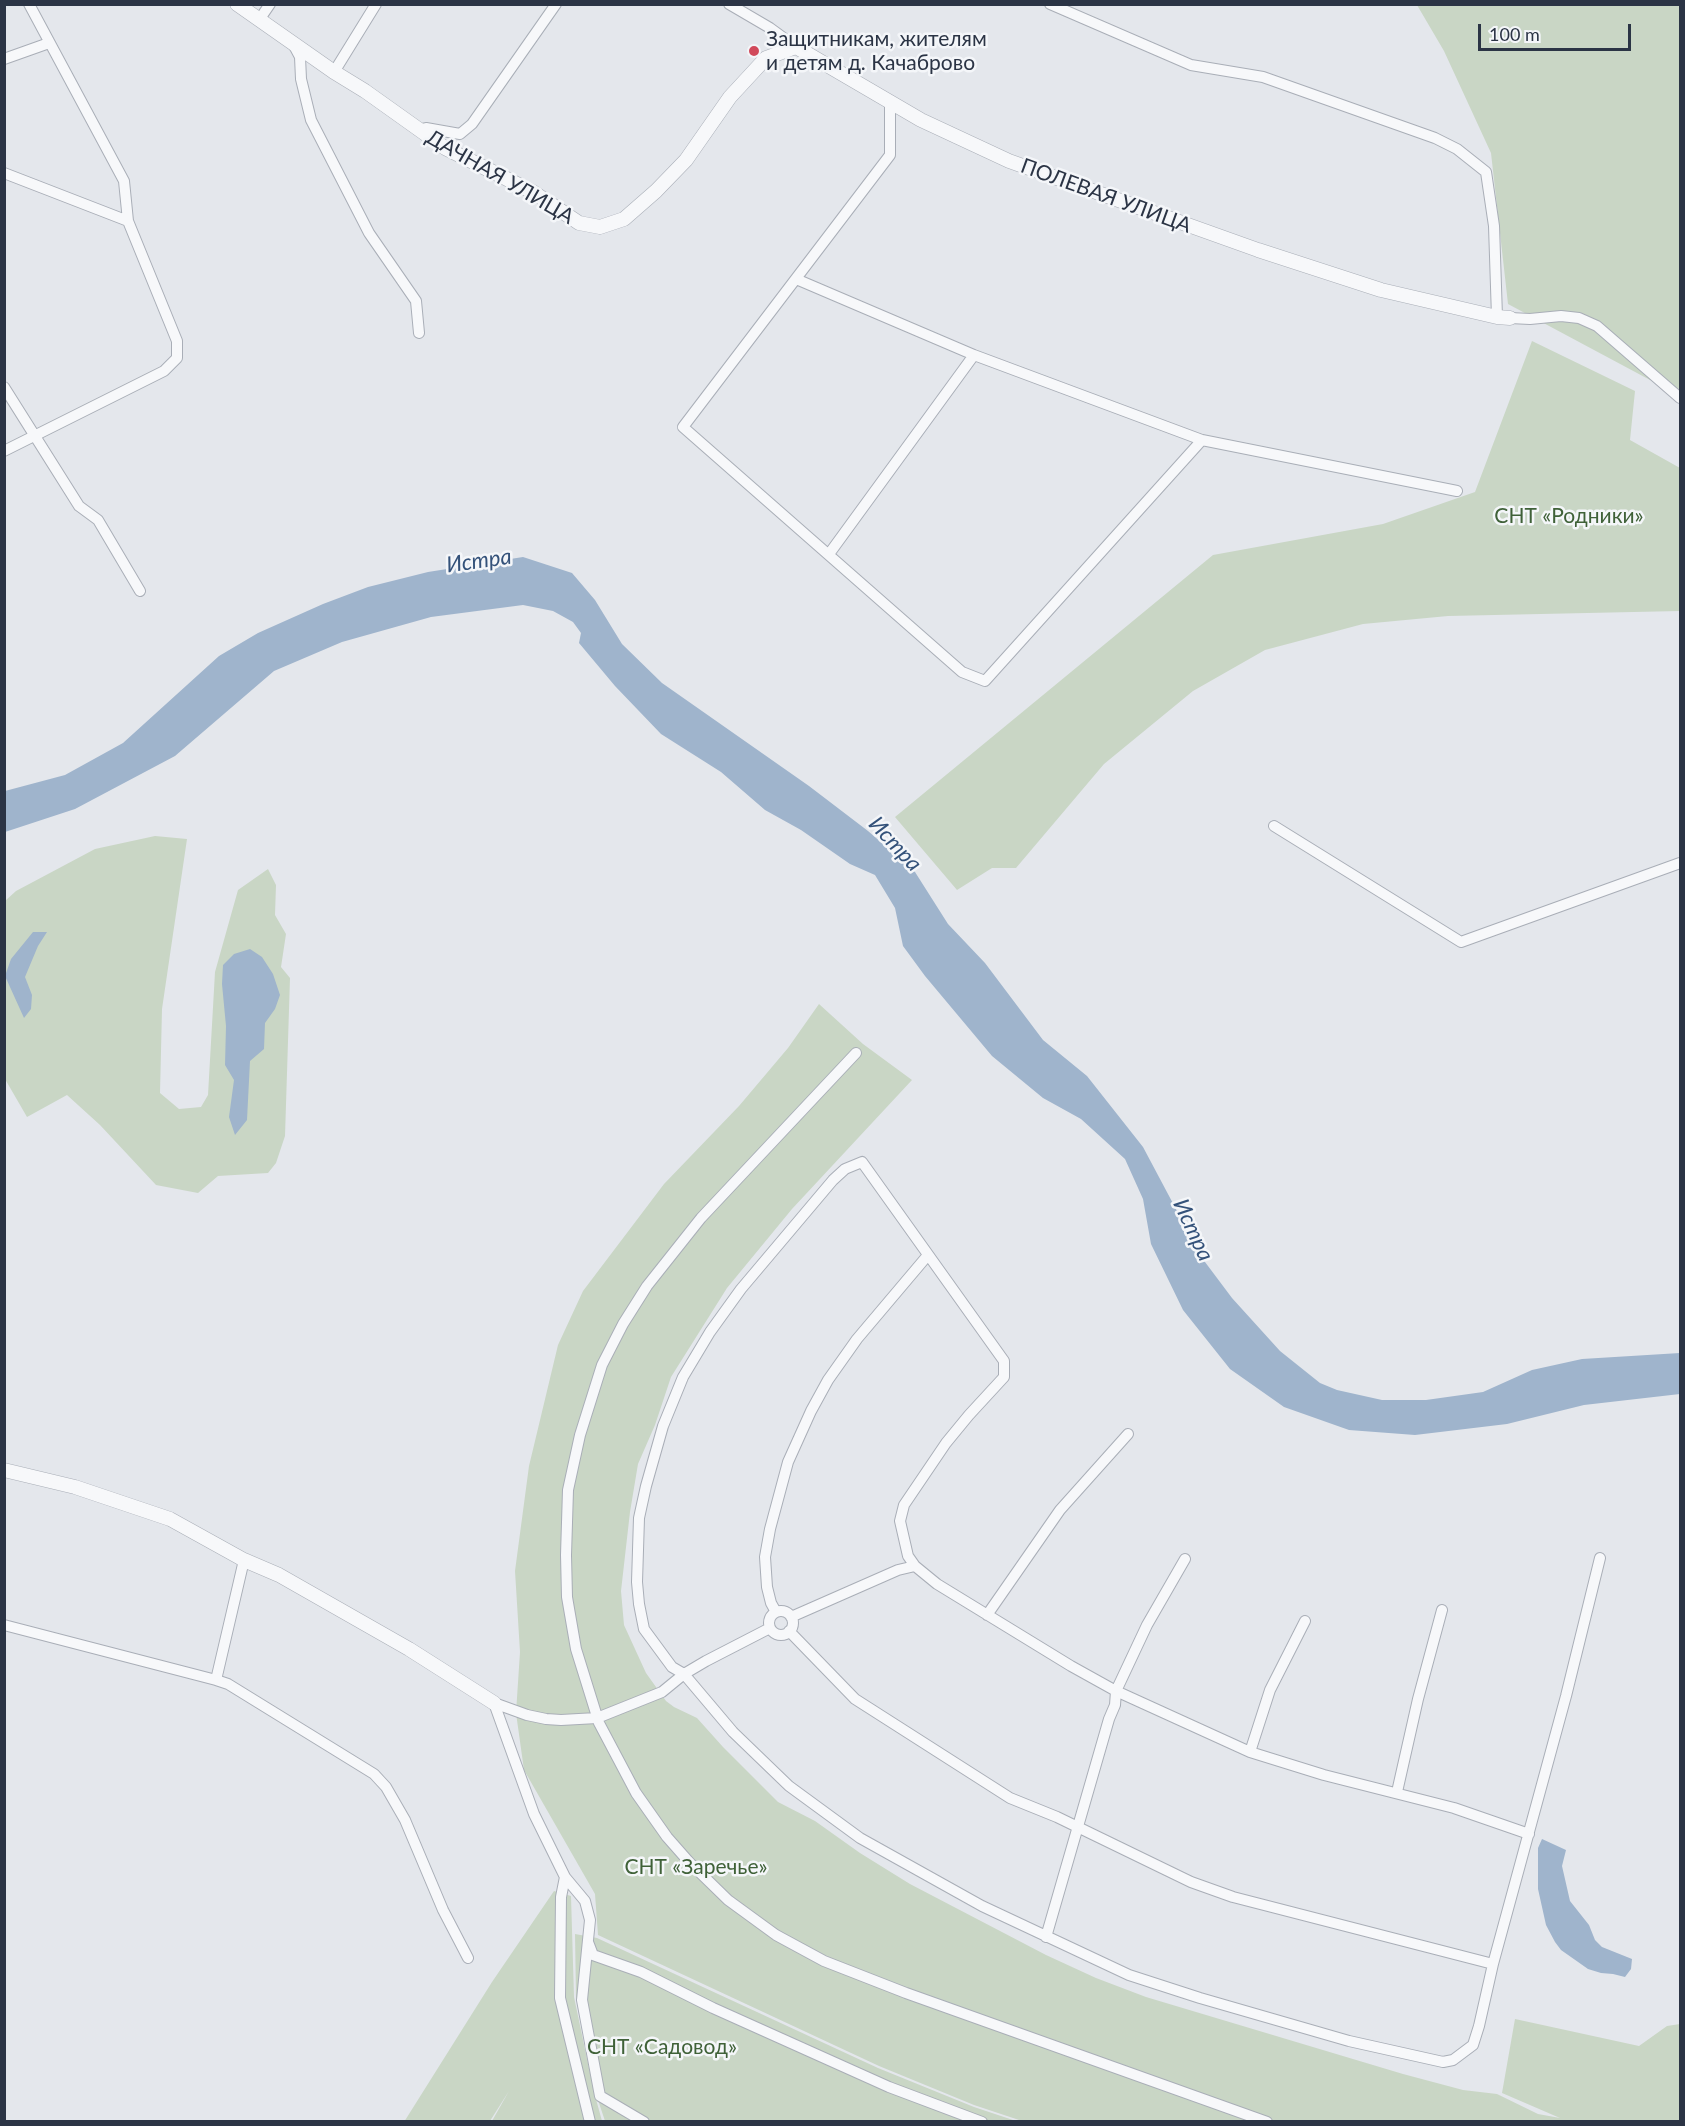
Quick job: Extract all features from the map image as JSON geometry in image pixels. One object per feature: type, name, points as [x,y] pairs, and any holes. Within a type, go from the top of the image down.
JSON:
[{"type":"street","points":[[4,452],[164,371],[177,358],[177,341],[128,221],[124,181],[29,4]]},
{"type":"street","name":"ДАЧНАЯ УЛИЦА","points":[[237,4],[445,148],[533,192],[579,223],[600,227],[624,219],[657,191],[686,160],[730,97],[766,58],[796,47]]},
{"type":"street","points":[[259,20],[270,4]]},
{"type":"street","points":[[334,72],[376,4]]},
{"type":"street","points":[[418,130],[426,128],[460,134],[472,124],[556,4]]},
{"type":"street","name":"ПОЛЕВАЯ УЛИЦА","points":[[729,4],[890,103],[921,120],[1010,161],[1196,228],[1381,290],[1503,317]]},
{"type":"street","points":[[1050,4],[1191,65],[1263,77],[1435,138],[1457,148],[1486,172],[1503,317],[1530,319],[1561,316],[1579,318],[1597,326],[1680,398]]},
{"type":"street","points":[[4,59],[50,43]]},
{"type":"street","points":[[293,44],[300,57],[301,79],[312,120],[369,233],[416,301],[419,333]]},
{"type":"street","points":[[890,103],[890,155],[683,427],[962,672],[985,681],[1202,440]]},
{"type":"street","points":[[4,173],[128,221]]},
{"type":"street","points":[[796,279],[974,355],[1202,440],[1457,491]]},
{"type":"street","points":[[829,554],[974,355]]},
{"type":"street","points":[[4,387],[79,506],[98,520],[140,591]]},
{"type":"street","points":[[1274,826],[1461,942],[1680,863]]},
{"type":"street","points":[[856,1053],[701,1218],[647,1286],[623,1324],[602,1365],[580,1435],[568,1490],[566,1555],[567,1597],[576,1649],[597,1718],[636,1793],[668,1837],[689,1862],[728,1900],[776,1935],[824,1961],[896,1989],[1267,2121]]},
{"type":"street","points":[[1529,1834],[1397,1792],[1324,1775],[1251,1752],[1116,1691],[987,1615],[938,1584],[915,1566],[908,1556],[900,1521],[904,1505],[946,1443],[1004,1377],[1004,1361],[862,1162],[845,1168],[833,1180],[741,1289],[710,1332],[683,1377],[663,1425],[646,1486],[639,1518],[637,1582],[645,1629],[672,1666],[684,1674],[733,1732],[789,1786],[860,1838],[919,1872],[1046,1937],[1130,1975],[1200,1998],[1349,2041],[1443,2062],[1454,2060],[1473,2045],[1566,1696],[1600,1558]]},
{"type":"street","points":[[776,1612],[767,1587],[765,1557],[788,1462],[828,1380],[857,1339],[928,1255]]},
{"type":"street","points":[[987,1615],[1060,1510],[1128,1434]]},
{"type":"street","points":[[4,1470],[75,1487],[170,1519],[244,1560],[279,1575],[409,1649],[494,1703],[546,1719],[597,1718],[662,1692],[706,1660],[770,1628]]},
{"type":"street","points":[[1046,1937],[1109,1719],[1116,1705],[1116,1691],[1147,1625],[1185,1559]]},
{"type":"street","points":[[216,1680],[244,1560]]},
{"type":"street","points":[[791,1617],[898,1570],[915,1566]]},
{"type":"street","points":[[1397,1792],[1418,1699],[1442,1610]]},
{"type":"street","points":[[776,1612],[783,1612],[791,1617],[792,1624],[789,1631],[779,1635],[770,1628],[770,1617],[776,1612]]},
{"type":"street","points":[[1251,1752],[1270,1690],[1305,1621]]},
{"type":"street","points":[[4,1625],[228,1684],[374,1774],[386,1787],[405,1820],[452,1928],[468,1958]]},
{"type":"street","points":[[789,1631],[855,1699],[1010,1798],[1191,1882],[1233,1897],[1493,1964]]},
{"type":"street","points":[[494,1703],[534,1814],[565,1877],[585,1902],[590,1920],[582,2000],[600,2096],[644,2121]]},
{"type":"street","points":[[565,1877],[561,1897],[560,1998],[590,2121]]},
{"type":"street","points":[[587,1940],[593,1954],[641,1972],[713,2008],[889,2087],[982,2121]]},
{"type":"green space","points":[[1417,5],[1680,5],[1680,396],[1508,304],[1491,153],[1444,51]]},
{"type":"green space","name":"СНТ «Родники»","points":[[1532,341],[1635,391],[1630,440],[1680,468],[1680,611],[1448,616],[1363,624],[1265,650],[1193,691],[1104,764],[1016,868],[992,868],[957,890],[895,817],[1213,555],[1383,524],[1475,492]]},
{"type":"green space","points":[[155,836],[187,839],[162,1009],[160,1093],[179,1109],[201,1107],[208,1095],[215,972],[238,890],[268,869],[276,885],[275,915],[286,934],[281,967],[290,978],[285,1136],[276,1163],[268,1173],[218,1176],[198,1193],[156,1185],[100,1125],[67,1095],[27,1117],[5,1079],[5,901],[16,891],[95,849]]},
{"type":"green space","name":"СНТ «Заречье»","points":[[819,1004],[863,1044],[912,1080],[792,1209],[727,1288],[671,1377],[655,1425],[638,1464],[621,1591],[624,1625],[646,1673],[666,1701],[697,1718],[778,1802],[815,1821],[910,1884],[1046,1955],[1096,1978],[1146,1997],[1403,2074],[1463,2090],[1497,2094],[1538,2114],[1560,2118],[1502,2093],[1515,2019],[1639,2046],[1667,2026],[1680,2024],[1680,2121],[1022,2121],[974,2105],[879,2066],[598,1935],[595,1894],[524,1770],[516,1713],[520,1652],[515,1571],[529,1466],[558,1345],[583,1291],[664,1184],[739,1106],[788,1048]]},
{"type":"green space","points":[[554,1891],[571,1896],[574,1997],[602,2121],[492,2121],[509,2091],[490,2121],[404,2122],[492,1982]]},
{"type":"green space","name":"СНТ «Садовод»","points":[[575,1934],[597,1938],[878,2068],[974,2107],[1016,2121],[605,2121],[595,2091],[576,1997]]},
{"type":"water","points":[[523,557],[572,573],[595,600],[622,644],[662,683],[809,786],[868,831],[915,872],[948,924],[985,963],[1043,1040],[1087,1076],[1143,1147],[1202,1258],[1232,1298],[1280,1351],[1320,1383],[1337,1390],[1382,1400],[1426,1400],[1483,1392],[1532,1370],[1582,1359],[1680,1353],[1680,1394],[1584,1405],[1507,1424],[1415,1435],[1349,1430],[1284,1407],[1230,1369],[1183,1310],[1151,1244],[1143,1199],[1125,1159],[1081,1119],[1043,1098],[992,1056],[903,946],[895,908],[875,875],[850,864],[801,830],[765,810],[721,772],[661,734],[615,686],[579,643],[581,633],[573,622],[553,611],[523,605],[431,617],[342,642],[274,671],[175,756],[75,809],[5,832],[5,791],[65,775],[123,743],[219,656],[258,633],[368,587],[428,572]]},
{"type":"water","points":[[33,932],[47,932],[38,946],[25,977],[32,995],[31,1009],[24,1018],[5,976],[11,959]]},
{"type":"water","points":[[250,949],[262,957],[273,974],[280,995],[275,1009],[265,1023],[264,1049],[250,1061],[247,1120],[235,1135],[229,1117],[234,1080],[225,1065],[223,965],[234,954]]},
{"type":"water","points":[[1542,1839],[1566,1850],[1562,1866],[1570,1901],[1589,1925],[1595,1940],[1602,1947],[1632,1959],[1631,1969],[1625,1977],[1588,1969],[1561,1950],[1555,1942],[1546,1925],[1538,1889],[1538,1848]]},
{"type":"place","name":"Защитникам, жителям и детям д. Качаброво","points":[[754,51]]},
{"type":"water label","name":"Истра","points":[[479,561]]},
{"type":"water label","name":"Истра","points":[[895,844]]},
{"type":"water label","name":"Истра","points":[[1193,1230]]}]
